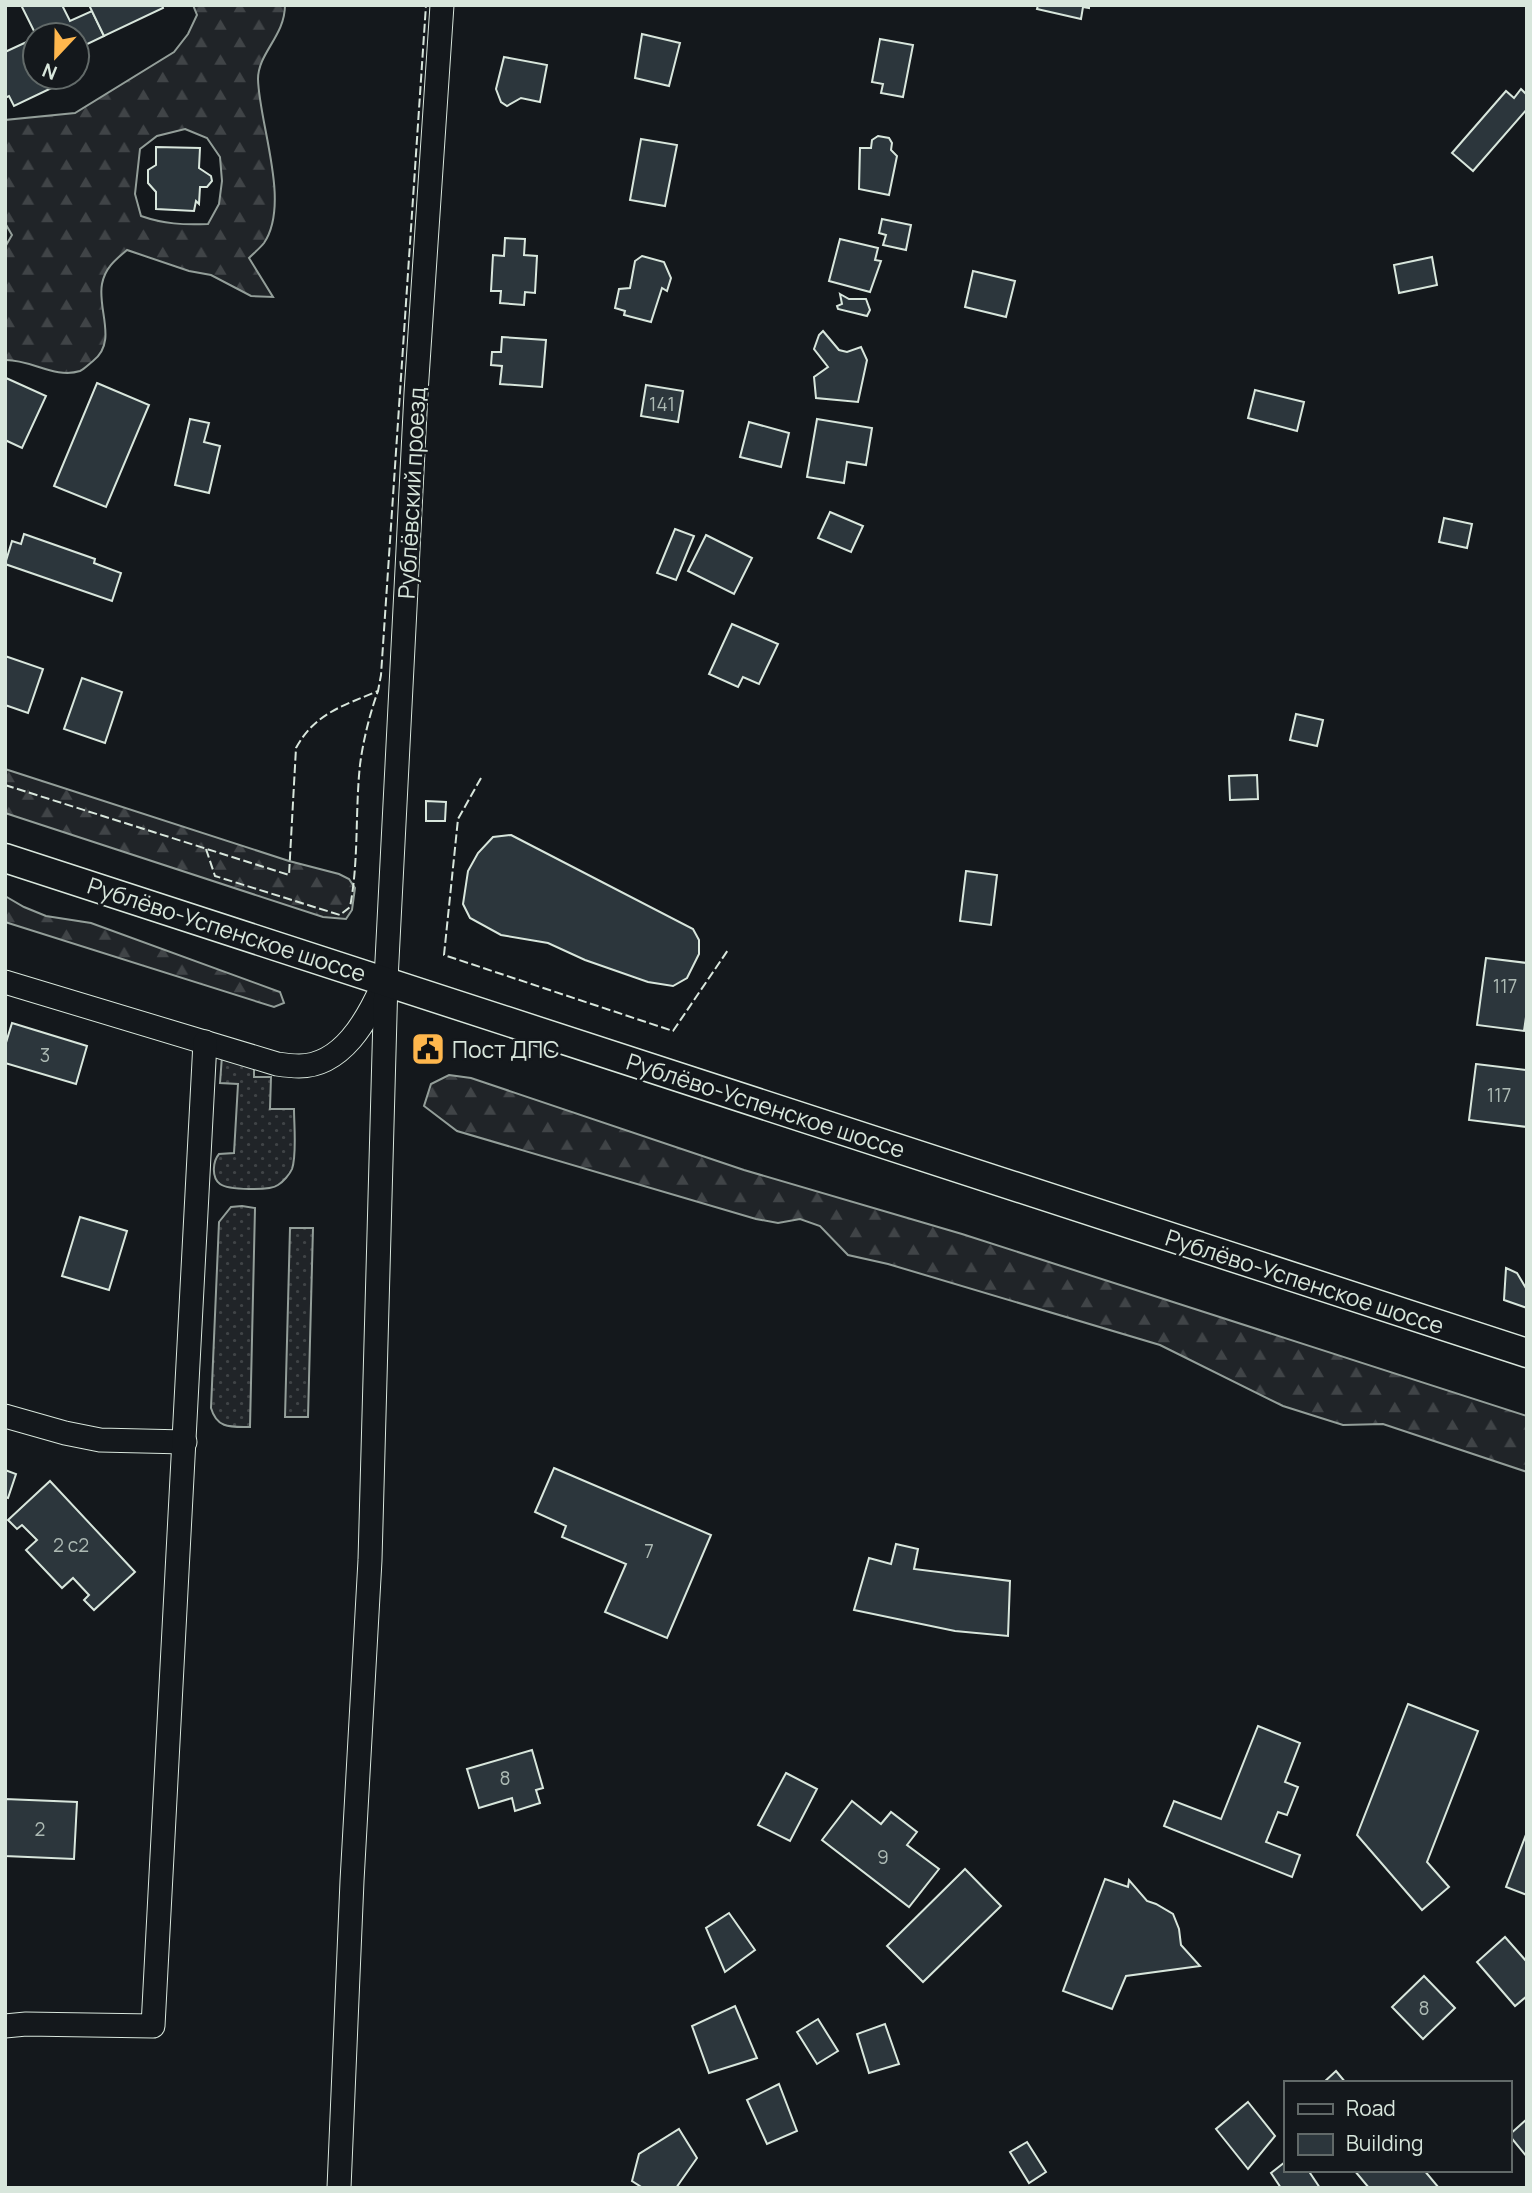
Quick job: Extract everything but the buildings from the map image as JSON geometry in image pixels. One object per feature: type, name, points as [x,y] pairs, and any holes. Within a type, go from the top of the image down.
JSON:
[{"type":"main road","name":"Рублёво-Успенское шоссе","points":[[5,858],[1527,1353]]},
{"type":"street","name":"Рублёвский проезд","points":[[339,2188],[351,1895],[370,1560],[386,980],[416,393],[442,5]]},
{"type":"street","points":[[5,982],[277,1064],[302,1066],[326,1059],[352,1039],[371,1012],[386,980]]},
{"type":"street","points":[[5,2026],[153,2026],[205,1042]]},
{"type":"street","points":[[5,1416],[100,1440],[185,1442]]},
{"type":"green space","points":[[193,5],[285,5],[281,26],[262,61],[258,79],[272,163],[275,207],[272,226],[264,243],[249,258],[273,297],[251,296],[211,275],[189,271],[127,250],[111,265],[103,278],[101,294],[106,335],[100,353],[93,361],[80,371],[61,373],[24,362],[5,360],[5,247],[12,235],[5,223],[5,120],[75,113],[174,52],[188,34],[197,15]],"holes":[[[185,129],[207,138],[220,157],[222,181],[219,204],[208,224],[174,223],[141,216],[135,194],[140,149],[157,136]]]},
{"type":"green space","points":[[5,769],[289,861],[339,874],[349,879],[355,888],[352,910],[346,919],[323,917],[5,813]]},
{"type":"green space","points":[[5,896],[46,916],[91,923],[280,992],[284,1003],[274,1007],[5,922]]},
{"type":"green space","points":[[222,1056],[254,1064],[254,1077],[271,1077],[270,1109],[294,1109],[294,1163],[290,1173],[274,1187],[231,1188],[220,1184],[215,1177],[214,1165],[219,1154],[234,1153],[238,1084],[220,1083]]},
{"type":"green space","points":[[449,1075],[471,1078],[744,1170],[962,1234],[1527,1416],[1527,1472],[1383,1424],[1343,1425],[1283,1406],[1160,1345],[888,1264],[848,1255],[820,1226],[800,1219],[778,1223],[756,1219],[457,1131],[424,1106],[431,1084]]},
{"type":"green space","points":[[231,1207],[255,1208],[250,1427],[231,1427],[217,1420],[211,1408],[219,1222]]},
{"type":"green space","points":[[290,1228],[313,1228],[308,1417],[285,1417]]},
{"type":"fence","points":[[5,785],[289,875],[296,748],[312,726],[331,712],[378,691],[381,675],[426,5]]},
{"type":"fence","points":[[206,849],[215,876],[340,915],[350,907],[355,872],[360,765],[367,727],[378,691]]},
{"type":"fence","points":[[481,778],[458,819],[444,955],[673,1031],[728,950]]},
{"type":"place","name":"Пост ДПС","points":[[428,1049]]}]
